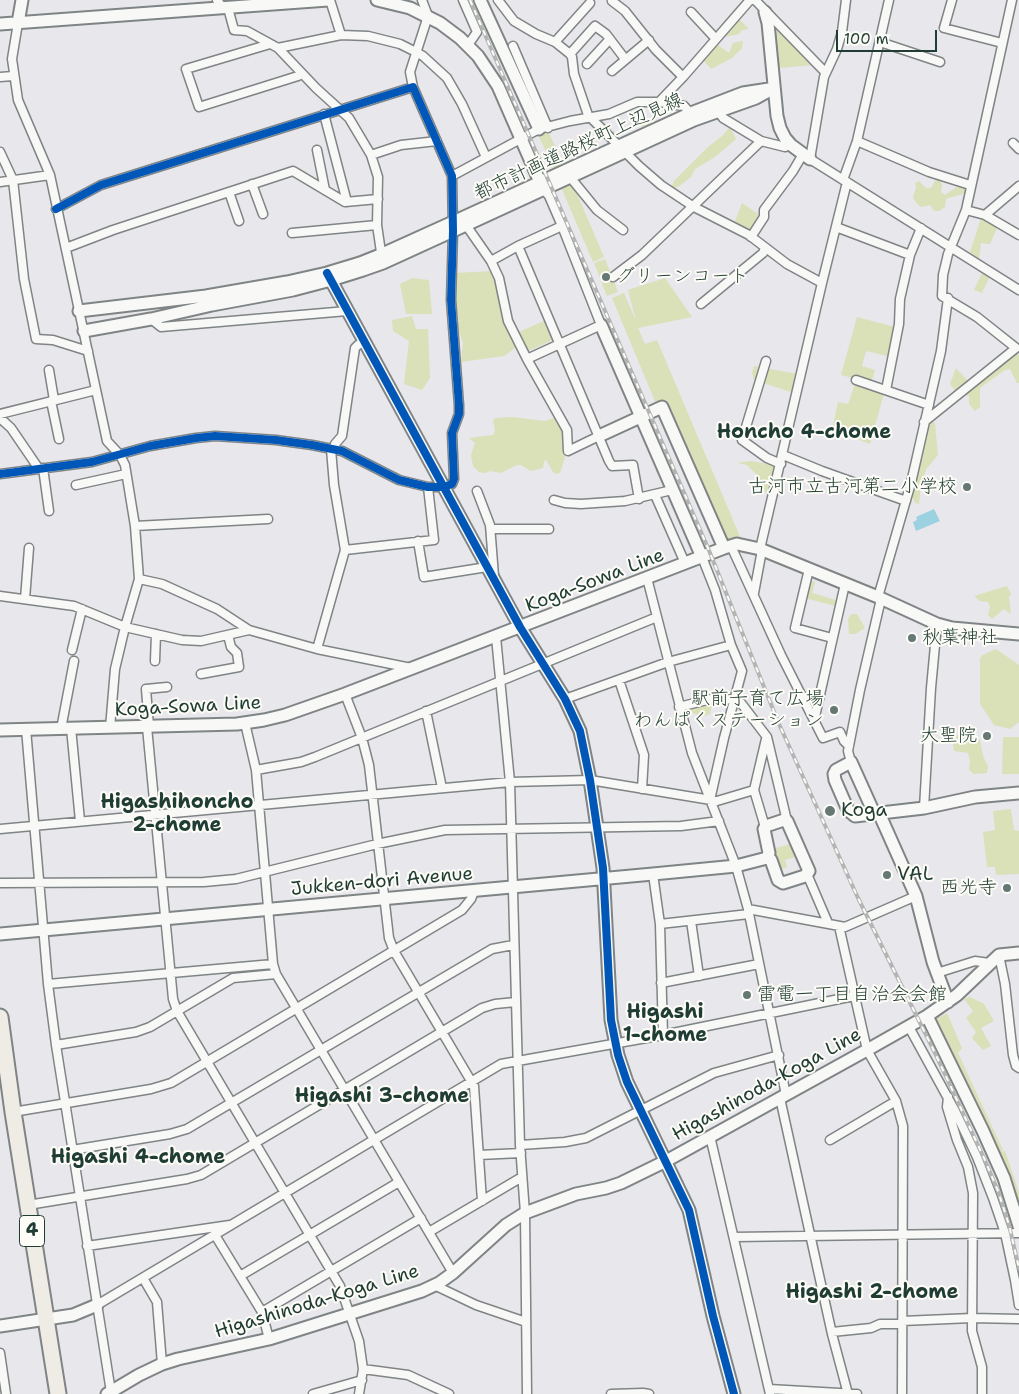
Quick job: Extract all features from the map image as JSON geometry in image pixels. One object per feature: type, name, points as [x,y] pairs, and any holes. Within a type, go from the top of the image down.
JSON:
[{"type":"highway","name":"4","points":[[0,1017],[13,1112],[58,1394]]},
{"type":"street","points":[[22,0],[12,59],[18,100],[50,175],[107,440],[120,455],[125,465],[135,526],[140,579],[125,627],[115,669],[110,728]]},
{"type":"street","points":[[0,24],[223,5],[329,0],[340,35]]},
{"type":"street","points":[[377,0],[410,8],[449,29],[468,45],[493,77],[542,186],[549,196],[601,325],[702,557],[715,590],[731,645],[742,671],[710,800]]},
{"type":"street","points":[[0,474],[92,462],[150,446],[215,436],[267,439],[333,449],[355,456],[399,480],[428,487],[444,487],[452,484],[454,479],[452,433],[458,414],[451,300],[452,176],[413,87],[410,72],[428,16],[422,0]]},
{"type":"street","points":[[463,0],[477,32],[468,45]]},
{"type":"street","points":[[480,0],[543,128]]},
{"type":"street","points":[[498,0],[514,21],[554,42],[570,54],[574,74],[589,117],[661,185],[694,207],[751,237],[787,264],[822,283]]},
{"type":"street","points":[[659,102],[684,78],[750,0]]},
{"type":"street","points":[[755,0],[825,72]]},
{"type":"street","points":[[754,595],[761,549],[845,181],[857,141],[889,0]]},
{"type":"street","points":[[952,0],[944,28],[1002,43]]},
{"type":"street","points":[[924,422],[1016,348],[995,330],[948,298],[942,296],[943,275],[951,247],[966,210],[1012,0]]},
{"type":"street","points":[[612,1],[625,11],[656,50],[684,78]]},
{"type":"street","points":[[751,237],[764,217],[764,210],[806,156],[825,72],[837,49],[844,2]]},
{"type":"street","points":[[554,42],[590,3]]},
{"type":"street","points":[[223,5],[234,30],[247,31],[278,48],[316,88],[349,118],[371,155],[378,177],[377,225],[382,259]]},
{"type":"street","points":[[691,12],[716,39]]},
{"type":"street","points":[[765,12],[768,23],[777,116],[780,128],[791,146],[1019,290]]},
{"type":"street","points":[[570,54],[595,26],[610,39],[625,59]]},
{"type":"street","points":[[278,48],[340,35],[368,36],[400,44],[416,52],[447,78],[462,104],[486,157]]},
{"type":"street","points":[[587,64],[610,39]]},
{"type":"street","points":[[612,71],[649,40]]},
{"type":"street","points":[[880,42],[940,62]]},
{"type":"street","points":[[270,44],[186,69],[199,107],[298,76]]},
{"type":"street","points":[[513,46],[543,128]]},
{"type":"street","points":[[0,77],[13,76]]},
{"type":"street","points":[[56,209],[101,186],[413,87]]},
{"type":"street","name":"都市計画道路桜町上辺見線","points":[[84,331],[293,290],[382,259],[692,116],[754,90],[774,88]]},
{"type":"street","points":[[452,176],[543,128],[609,114],[637,102],[659,102],[684,106],[692,116]]},
{"type":"street","points":[[716,107],[723,118],[761,141],[785,147],[791,146]]},
{"type":"street","points":[[324,114],[347,202]]},
{"type":"street","points":[[371,155],[401,145],[437,141]]},
{"type":"street","points":[[613,277],[642,255],[761,141]]},
{"type":"street","points":[[857,141],[929,172],[970,185]]},
{"type":"street","name":"都市計画道路桜町上辺見線","points":[[453,227],[466,225],[542,186],[570,177],[621,149]]},
{"type":"street","points":[[317,150],[325,190]]},
{"type":"street","points":[[0,152],[13,180],[24,279],[36,339],[53,340],[88,351]]},
{"type":"street","points":[[66,248],[113,230],[293,171],[347,202],[378,199]]},
{"type":"street","points":[[0,182],[50,175]]},
{"type":"street","points":[[570,177],[597,210],[623,230]]},
{"type":"street","points":[[252,184],[263,214]]},
{"type":"street","points":[[985,215],[1019,186]]},
{"type":"street","points":[[229,192],[239,221]]},
{"type":"street","points":[[966,210],[985,215],[1019,235]]},
{"type":"street","points":[[292,233],[377,225]]},
{"type":"street","points":[[466,225],[491,261],[499,278],[508,320],[527,359],[567,430],[568,451],[662,407],[727,547],[754,595],[823,738],[840,732],[844,741],[849,746]]},
{"type":"street","points":[[491,261],[518,246],[562,226]]},
{"type":"street","points":[[836,227],[910,255]]},
{"type":"street","points":[[886,390],[899,324],[900,299],[910,255],[921,228]]},
{"type":"street","points":[[518,246],[612,466],[633,465],[639,499]]},
{"type":"street","points":[[701,304],[763,253],[765,248]]},
{"type":"street","points":[[329,277],[486,567],[520,627],[565,699],[580,731],[590,780],[604,879],[610,1006],[615,1043],[622,1068],[640,1110],[689,1210],[707,1291],[734,1394]]},
{"type":"street","name":"都市計画道路桜町上辺見線","points":[[79,310],[206,296],[329,277]]},
{"type":"street","points":[[948,298],[929,405],[906,501],[879,598],[849,746],[851,762],[916,896],[937,973],[948,1002]]},
{"type":"street","points":[[151,319],[161,327],[347,310]]},
{"type":"street","points":[[527,359],[601,325]]},
{"type":"street","points":[[317,650],[346,550],[334,485],[333,449],[342,436],[355,348],[364,342]]},
{"type":"street","points":[[1013,352],[1019,360]]},
{"type":"street","points":[[766,361],[742,440],[767,458],[781,464]]},
{"type":"street","points":[[49,370],[59,439]]},
{"type":"street","points":[[856,380],[929,405]]},
{"type":"street","points":[[49,511],[41,468],[0,416],[96,390]]},
{"type":"street","points":[[783,455],[906,501]]},
{"type":"street","points":[[76,485],[126,474]]},
{"type":"street","points":[[346,550],[434,540],[428,487]]},
{"type":"street","points":[[554,500],[581,504],[639,499],[672,490]]},
{"type":"street","points":[[477,491],[486,510],[491,529],[494,580]]},
{"type":"street","points":[[655,495],[685,563]]},
{"type":"street","points":[[135,526],[268,519]]},
{"type":"street","points":[[491,529],[549,529]]},
{"type":"street","points":[[418,541],[424,577],[486,567]]},
{"type":"street","name":"Koga-Sowa Line","points":[[0,730],[245,723],[285,715],[496,637],[727,547],[745,545],[761,549],[937,624],[952,628],[1019,634]]},
{"type":"street","points":[[25,600],[28,548]]},
{"type":"street","points":[[808,569],[795,628],[832,638]]},
{"type":"street","points":[[648,578],[656,617],[692,753],[736,866],[748,911],[779,1054],[783,1096],[832,1332],[848,1394]]},
{"type":"street","points":[[140,579],[162,584],[217,609],[249,630],[317,650],[413,668]]},
{"type":"street","points":[[814,721],[845,584]]},
{"type":"street","points":[[0,596],[74,606],[125,627],[182,640],[201,641],[249,630]]},
{"type":"street","points":[[72,650],[82,609]]},
{"type":"street","points":[[256,770],[301,762],[656,617]]},
{"type":"street","points":[[924,808],[931,680],[937,624]]},
{"type":"street","points":[[155,661],[156,634]]},
{"type":"street","points":[[201,674],[239,667],[237,653],[230,647],[228,635]]},
{"type":"street","points":[[496,637],[510,782],[520,1149],[525,1213],[527,1394]]},
{"type":"street","points":[[565,699],[668,662],[731,645]]},
{"type":"street","points":[[74,662],[66,728],[80,822]]},
{"type":"street","points":[[619,680],[644,755],[642,789]]},
{"type":"street","points":[[167,687],[146,689],[173,999],[177,1011],[340,1286],[359,1341],[363,1368],[360,1394]]},
{"type":"street","points":[[345,694],[362,738],[369,765],[389,938],[394,950],[474,1086],[482,1201]]},
{"type":"street","points":[[679,707],[715,698],[734,700],[741,703],[767,737],[787,821],[809,869],[807,874],[828,923]]},
{"type":"street","points":[[426,711],[442,788]]},
{"type":"street","points":[[245,723],[256,770],[273,964],[276,974],[453,1273]]},
{"type":"street","points":[[26,730],[48,984],[109,1393]]},
{"type":"street","points":[[767,737],[754,790],[765,827],[769,853],[767,858],[771,860],[778,880],[781,883],[807,874]]},
{"type":"street","points":[[851,762],[838,768],[834,774],[848,810],[855,816],[924,808],[966,798],[1019,793]]},
{"type":"street","points":[[0,829],[510,782],[590,780],[716,801],[754,790]]},
{"type":"street","points":[[765,827],[784,820],[787,821]]},
{"type":"street","points":[[0,883],[221,881],[445,830],[680,826],[719,821]]},
{"type":"street","name":"Jukken-dori Avenue","points":[[0,934],[736,866],[767,858]]},
{"type":"street","points":[[653,874],[660,924],[663,1035]]},
{"type":"street","points":[[13,1112],[151,1089],[171,1083],[462,910],[471,899],[474,891]]},
{"type":"street","points":[[660,924],[691,921],[748,911],[845,927],[916,896]]},
{"type":"street","points":[[691,921],[699,976]]},
{"type":"street","points":[[839,926],[867,1050],[896,1101],[903,1126],[902,1394]]},
{"type":"street","points":[[72,1150],[179,1132],[187,1129],[492,949],[513,944]]},
{"type":"street","points":[[1019,953],[999,955],[1005,984],[1014,1055],[1016,1066],[1019,1068]]},
{"type":"street","name":"Higashinoda-Koga Line","points":[[109,1393],[162,1364],[269,1339],[422,1291],[453,1273],[506,1225],[525,1213],[576,1194],[621,1183],[666,1161],[927,1016],[948,1002],[999,955]]},
{"type":"street","points":[[937,973],[975,960],[989,963]]},
{"type":"street","points":[[48,984],[273,964]]},
{"type":"street","points":[[661,983],[759,964]]},
{"type":"street","points":[[56,1045],[136,1032],[150,1027],[233,978],[276,974]]},
{"type":"street","points":[[0,1326],[47,1320],[82,1312],[97,1305],[496,1067],[517,1061],[663,1035],[854,996]]},
{"type":"street","points":[[28,1205],[195,1177],[482,1008],[495,1004],[516,1002]]},
{"type":"street","points":[[927,1016],[1004,1178],[1019,1226]]},
{"type":"street","points":[[909,1026],[948,1097],[977,1157],[994,1198],[1005,1233],[1019,1305]]},
{"type":"street","points":[[478,1154],[586,1138],[714,1073],[779,1054]]},
{"type":"street","points":[[948,1097],[947,1107],[968,1167],[973,1193],[972,1318],[973,1338],[982,1367],[982,1394]]},
{"type":"street","points":[[830,1140],[896,1101]]},
{"type":"street","points":[[710,1136],[770,1392],[857,1394]]},
{"type":"street","points":[[430,1232],[522,1176]]},
{"type":"street","points":[[240,1276],[399,1182]]},
{"type":"street","points":[[262,1312],[421,1218]]},
{"type":"street","points":[[88,1246],[232,1225]]},
{"type":"street","points":[[734,1237],[1019,1233]]},
{"type":"street","points":[[215,1235],[262,1312],[269,1339]]},
{"type":"street","points":[[144,1278],[157,1302],[162,1364]]},
{"type":"street","points":[[434,1285],[476,1305],[526,1322]]},
{"type":"street","points":[[832,1332],[871,1328],[880,1324],[972,1318],[1019,1319]]},
{"type":"street","points":[[0,1353],[4,1389]]},
{"type":"street","points":[[363,1368],[408,1375],[449,1394]]},
{"type":"street","points":[[313,1394],[362,1380]]},
{"type":"street","points":[[611,1394],[643,1392],[649,1394]]},
{"type":"green space","points":[[738,18],[749,29],[742,30],[739,34],[724,37],[725,33]]},
{"type":"green space","points":[[774,24],[813,65],[779,68]]},
{"type":"green space","points":[[712,41],[729,53],[733,43],[743,41],[742,48],[732,58],[711,69],[703,60]]},
{"type":"green space","points":[[644,112],[648,121],[652,119],[653,115],[657,117],[653,124],[645,128],[631,119],[630,115]]},
{"type":"green space","points":[[730,127],[736,139],[715,157],[695,169],[691,177],[678,187],[671,188],[674,181]]},
{"type":"green space","points":[[548,131],[565,168],[556,172],[538,135]]},
{"type":"green space","points":[[936,179],[940,180],[942,185],[941,192],[945,195],[958,186],[966,188],[963,194],[946,199],[945,207],[939,211],[934,211],[930,205],[921,207],[913,198],[916,187],[915,183],[919,181],[926,188],[931,188]]},
{"type":"green space","points":[[572,182],[604,257],[593,262],[561,187]]},
{"type":"green space","points":[[742,203],[761,216],[751,234],[734,224]]},
{"type":"green space","points":[[981,218],[998,226],[990,244],[981,243],[979,259],[970,252]]},
{"type":"green space","name":"グリーンコート","points":[[605,259],[618,292],[607,296],[594,263]]},
{"type":"green space","points":[[493,271],[518,346],[504,356],[461,362],[463,343],[457,326],[460,320],[456,320],[454,273]]},
{"type":"green space","points":[[982,273],[990,276],[982,293],[974,290]]},
{"type":"green space","points":[[412,278],[429,280],[432,314],[406,314],[400,284]]},
{"type":"green space","points":[[665,278],[692,317],[638,328],[645,344],[657,340],[741,539],[725,543],[657,406],[612,298],[624,293],[636,321],[628,290]]},
{"type":"green space","points":[[412,316],[416,329],[428,329],[430,378],[422,390],[404,384],[409,341],[393,331],[392,320]]},
{"type":"green space","points":[[857,317],[895,327],[887,356],[866,351],[862,366],[875,370],[871,383],[841,375]]},
{"type":"green space","points":[[544,321],[553,340],[528,351],[519,332]]},
{"type":"green space","points":[[1015,351],[1019,355],[1019,383],[1017,383],[1010,369],[1005,370],[980,388],[980,407],[975,411],[969,404],[969,396],[964,394],[1000,364],[1002,365],[1005,362],[1005,355]]},
{"type":"green space","points":[[754,366],[798,374],[794,393],[754,380],[752,373]]},
{"type":"green space","points":[[956,368],[970,383],[957,393],[950,384]]},
{"type":"green space","points":[[855,384],[884,393],[870,444],[832,430],[838,402],[848,404]]},
{"type":"green space","points":[[513,417],[545,421],[556,417],[564,429],[567,451],[560,473],[556,474],[553,472],[546,460],[544,461],[543,468],[531,471],[521,465],[517,465],[501,473],[490,471],[486,473],[479,472],[473,466],[471,455],[475,443],[469,438],[493,435],[495,431],[493,420],[496,418]]},
{"type":"green space","points":[[932,419],[935,424],[938,455],[927,468],[921,482],[919,504],[915,503],[911,494],[926,426]]},
{"type":"green space","points":[[750,461],[775,465],[767,495],[758,476],[747,465],[737,463]]},
{"type":"green space","points":[[810,580],[815,582],[812,593],[836,600],[835,606],[805,598]]},
{"type":"green space","points":[[1007,586],[1011,594],[1009,597],[1011,614],[1004,609],[992,619],[988,615],[990,607],[988,602],[980,601],[974,596]]},
{"type":"green space","points":[[851,614],[857,614],[865,628],[855,634],[849,634],[848,619]]},
{"type":"green space","points":[[996,649],[1019,665],[1019,722],[1010,729],[994,725],[980,704],[980,658]]},
{"type":"green space","points":[[713,701],[710,714],[701,717],[685,709]]},
{"type":"green space","points":[[965,734],[980,740],[983,756],[988,766],[987,773],[974,774],[969,770],[970,761],[968,753],[954,751],[953,742],[957,735]]},
{"type":"green space","points":[[1003,737],[1019,737],[1019,774],[1002,774]]},
{"type":"green space","points":[[1011,809],[1014,830],[1019,831],[1019,874],[996,875],[995,867],[987,867],[983,832],[995,830],[993,811]]},
{"type":"green space","points":[[793,843],[800,863],[797,863],[795,857],[785,860],[787,867],[779,870],[773,849]]},
{"type":"green space","points":[[970,997],[984,1004],[994,1021],[981,1028],[991,1046],[983,1050],[972,1038],[976,1032],[966,1018],[973,1011],[964,999]]},
{"type":"green space","points":[[947,1013],[962,1048],[958,1053],[1003,1150],[1000,1152],[1005,1151],[1019,1192],[1019,1226],[933,1021]]},
{"type":"water","points":[[934,509],[940,521],[916,531],[913,522],[917,520],[916,517]]},
{"type":"railway","points":[[470,0],[708,548],[779,724],[858,898],[935,1053],[984,1158],[998,1191],[1009,1225],[1019,1268]]},
{"type":"cycle path","points":[[0,474],[92,462],[150,446],[215,436],[276,440],[342,451],[399,480],[428,487],[444,487],[452,484],[454,479],[452,433],[459,414],[459,405],[451,300],[452,176],[413,87],[101,185],[56,209]]},
{"type":"cycle path","points":[[327,273],[520,627],[565,699],[580,731],[590,780],[603,868],[611,1020],[618,1055],[627,1082],[689,1210],[713,1316],[734,1394]]},
{"type":"place","name":"グリーンコート","points":[[606,277]]},
{"type":"place","name":"古河市立古河第二小学校","points":[[967,487]]},
{"type":"place","name":"秋葉神社","points":[[912,638]]},
{"type":"place","name":"駅前子育て広場 わんぱくステーション","points":[[834,710]]},
{"type":"place","name":"大聖院","points":[[987,736]]},
{"type":"place","name":"Koga","points":[[830,811]]},
{"type":"place","name":"VAL","points":[[887,875]]},
{"type":"place","name":"西光寺","points":[[1007,888]]},
{"type":"place","name":"雷電一丁目自治会会館","points":[[747,995]]},
{"type":"district","name":"Honcho 4-chome","points":[[804,433]]},
{"type":"district","name":"Higashihoncho 2-chome","points":[[177,814]]},
{"type":"district","name":"Higashi 1-chome","points":[[665,1024]]},
{"type":"district","name":"Higashi 3-chome","points":[[382,1097]]},
{"type":"district","name":"Higashi 4-chome","points":[[138,1158]]},
{"type":"district","name":"Higashi 2-chome","points":[[872,1293]]}]
